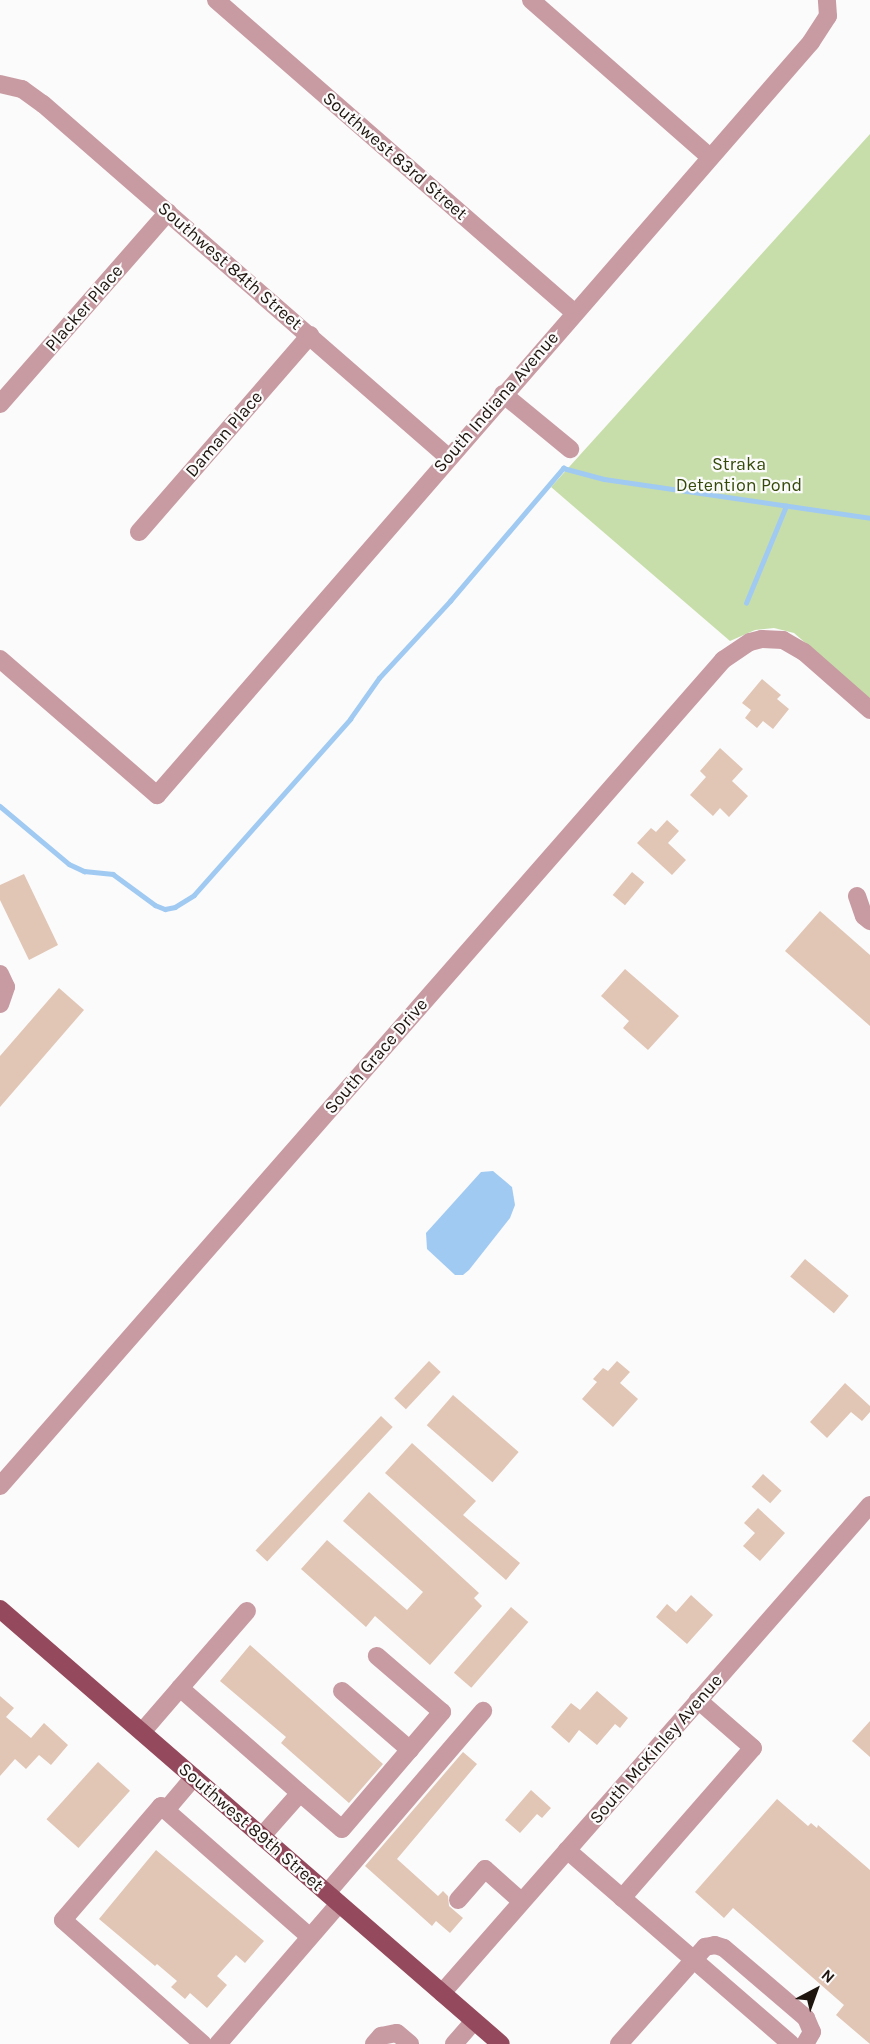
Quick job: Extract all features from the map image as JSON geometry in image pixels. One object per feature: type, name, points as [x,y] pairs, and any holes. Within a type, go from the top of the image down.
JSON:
[{"type":"main road","name":"Southwest 89th Street","points":[[0,1609],[501,2044]]},
{"type":"street","name":"Southwest 83rd Street","points":[[216,0],[574,312]]},
{"type":"street","points":[[531,0],[710,157]]},
{"type":"street","name":"South Indiana Avenue","points":[[0,659],[158,795],[448,457],[818,33],[828,16],[828,3]]},
{"type":"street","name":"Southwest 84th Street","points":[[3,84],[32,95],[448,457]]},
{"type":"street","name":"Placker Place","points":[[0,404],[168,212]]},
{"type":"street","name":"Daman Place","points":[[139,532],[310,335]]},
{"type":"street","points":[[503,394],[570,449]]},
{"type":"street","name":"South Grace Drive","points":[[0,1486],[723,660],[739,647],[762,639],[783,640],[792,644],[870,710]]},
{"type":"street","points":[[857,896],[864,916],[870,921]]},
{"type":"street","points":[[0,974],[6,987],[0,1004]]},
{"type":"street","name":"South McKinley Avenue","points":[[442,1993],[870,1505]]},
{"type":"street","points":[[142,1732],[247,1611]]},
{"type":"street","points":[[180,1688],[342,1829],[442,1712],[377,1656]]},
{"type":"street","points":[[342,1691],[410,1750]]},
{"type":"street","points":[[622,1898],[753,1748],[698,1700]]},
{"type":"street","points":[[218,2044],[310,1937],[333,1898],[483,1711]]},
{"type":"street","points":[[165,1810],[194,1777]]},
{"type":"street","points":[[262,1836],[300,1793]]},
{"type":"street","points":[[203,2044],[63,1920],[161,1806],[310,1937]]},
{"type":"street","points":[[567,1850],[791,2044]]},
{"type":"street","points":[[458,1900],[485,1869],[521,1901]]},
{"type":"street","points":[[619,2044],[710,1945],[724,1948],[806,2018],[812,2032],[805,2044]]},
{"type":"street","points":[[454,2044],[474,2021]]},
{"type":"street","points":[[374,2044],[381,2036],[397,2033],[410,2044]]},
{"type":"green space","name":"Straka Detention Pond","points":[[870,134],[870,699],[794,633],[774,628],[755,630],[730,641],[551,487]]},
{"type":"water","points":[[493,1171],[512,1187],[515,1205],[510,1218],[469,1270],[463,1275],[455,1275],[427,1249],[426,1233],[481,1172]]},
{"type":"building","points":[[762,679],[781,695],[777,699],[789,709],[773,729],[763,721],[757,728],[745,718],[751,710],[742,703]]},
{"type":"building","points":[[720,748],[743,769],[732,781],[748,796],[729,817],[720,808],[713,816],[690,795],[706,777],[700,771]]},
{"type":"building","points":[[667,820],[679,831],[668,843],[686,860],[672,875],[637,843],[651,828],[656,832]]},
{"type":"building","points":[[632,872],[644,882],[625,905],[613,895]]},
{"type":"building","points":[[24,874],[58,945],[29,960],[0,900],[0,885]]},
{"type":"building","points":[[820,911],[870,955],[870,1026],[785,951]]},
{"type":"building","points":[[625,969],[679,1016],[648,1050],[623,1028],[629,1021],[601,996]]},
{"type":"building","points":[[59,988],[84,1010],[0,1107],[0,1056]]},
{"type":"building","points":[[805,1259],[849,1296],[834,1313],[790,1277]]},
{"type":"building","points":[[429,1361],[441,1372],[406,1409],[394,1398]]},
{"type":"building","points":[[617,1361],[630,1372],[620,1383],[638,1399],[613,1427],[582,1399],[597,1382],[593,1379],[603,1368],[608,1371]]},
{"type":"building","points":[[845,1383],[870,1406],[870,1412],[862,1421],[851,1412],[827,1438],[810,1422]]},
{"type":"building","points":[[453,1395],[519,1452],[492,1482],[427,1425]]},
{"type":"building","points":[[381,1416],[393,1427],[267,1561],[256,1551]]},
{"type":"building","points":[[412,1443],[476,1501],[463,1515],[520,1563],[506,1580],[385,1473]]},
{"type":"building","points":[[763,1474],[782,1491],[770,1503],[752,1487]]},
{"type":"building","points":[[369,1492],[479,1593],[474,1598],[482,1606],[430,1665],[375,1616],[366,1627],[301,1569],[327,1540],[407,1610],[423,1592],[343,1521]]},
{"type":"building","points":[[758,1508],[785,1533],[760,1561],[743,1546],[755,1533],[744,1523]]},
{"type":"building","points":[[691,1595],[713,1615],[687,1644],[656,1617],[667,1604],[676,1612]]},
{"type":"building","points":[[511,1607],[528,1622],[471,1688],[454,1673]]},
{"type":"building","points":[[250,1645],[383,1764],[349,1803],[281,1743],[286,1737],[220,1681]]},
{"type":"building","points":[[597,1691],[628,1718],[620,1728],[615,1724],[597,1745],[579,1730],[569,1743],[551,1727],[571,1703],[580,1710]]},
{"type":"building","points":[[0,1696],[14,1708],[6,1717],[31,1738],[44,1723],[68,1745],[51,1765],[39,1755],[26,1769],[15,1759],[0,1776]]},
{"type":"building","points":[[870,1721],[870,1757],[852,1741]]},
{"type":"building","points":[[463,1752],[477,1764],[397,1859],[438,1896],[443,1891],[448,1896],[449,1906],[463,1918],[450,1933],[436,1921],[432,1926],[365,1866]]},
{"type":"building","points":[[98,1762],[130,1791],[78,1848],[46,1819]]},
{"type":"building","points":[[531,1790],[551,1808],[542,1818],[537,1814],[520,1833],[505,1820]]},
{"type":"building","points":[[777,1799],[808,1826],[811,1823],[817,1828],[818,1825],[870,1870],[870,2044],[836,2015],[844,2005],[733,1908],[724,1918],[695,1892]]},
{"type":"building","points":[[156,1850],[264,1941],[245,1963],[236,1955],[217,1976],[227,1985],[207,2008],[190,1993],[185,1999],[171,1987],[177,1981],[157,1964],[155,1966],[99,1919]]},
{"type":"waterway","points":[[0,806],[69,864],[84,871],[113,874],[155,905],[165,909],[175,907],[194,895],[350,719],[379,678],[450,601],[563,468],[604,479],[870,518]]},
{"type":"waterway","points":[[746,603],[786,506]]}]
